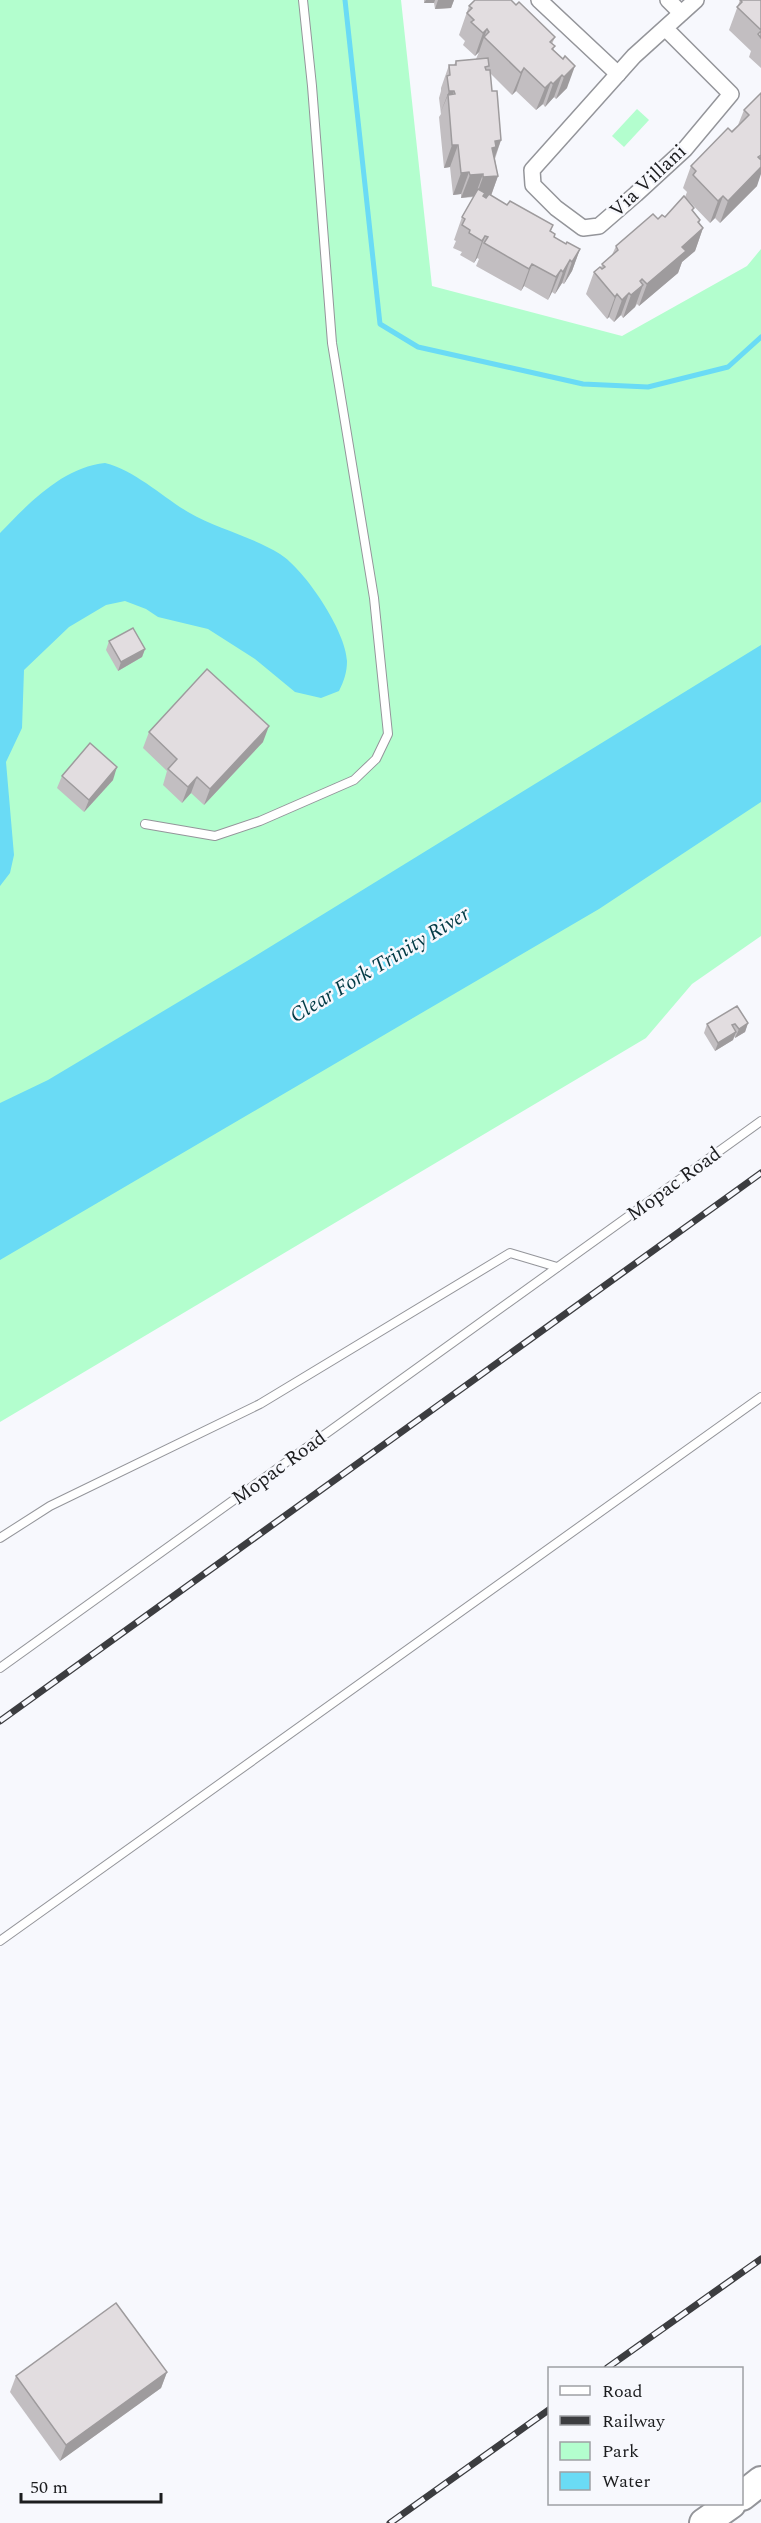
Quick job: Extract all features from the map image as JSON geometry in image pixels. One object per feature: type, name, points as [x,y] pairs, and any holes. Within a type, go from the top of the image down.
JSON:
[{"type":"highway","points":[[743,2494],[761,2481]]},
{"type":"highway","points":[[704,2523],[730,2505]]},
{"type":"street","points":[[539,0],[618,74]]},
{"type":"street","points":[[668,0],[681,12]]},
{"type":"street","name":"Via Villani","points":[[665,28],[731,94],[685,149],[636,194],[599,226],[583,228],[556,208],[533,185],[532,170],[618,74],[681,12],[696,0]]},
{"type":"lane","points":[[145,824],[215,836],[260,821],[354,780],[376,759],[388,734],[374,598],[332,343],[303,0]]},
{"type":"lane","name":"Mopac Road","points":[[0,1668],[761,1121]]},
{"type":"lane","points":[[0,1538],[50,1506],[260,1404],[510,1252],[557,1267]]},
{"type":"lane","points":[[0,1941],[761,1397]]},
{"type":"green space","points":[[0,0],[401,0],[432,286],[622,336],[747,266],[761,249],[761,936],[692,984],[646,1038],[0,1422]]},
{"type":"green space","points":[[637,109],[649,120],[624,147],[612,136]]},
{"type":"water","points":[[105,463],[138,478],[199,518],[257,542],[290,562],[312,587],[340,634],[347,661],[345,676],[339,691],[321,698],[295,692],[255,659],[208,629],[158,617],[146,609],[125,601],[106,605],[69,627],[24,670],[22,728],[6,762],[14,855],[10,873],[0,886],[0,533],[34,499],[61,479],[90,466]]},
{"type":"water","name":"Clear Fork Trinity River","points":[[761,645],[761,802],[599,909],[0,1260],[0,1103],[48,1080],[247,961]]},
{"type":"building","points":[[475,0],[511,0],[516,5],[519,2],[555,37],[550,42],[555,46],[552,49],[563,59],[565,56],[575,66],[564,77],[562,75],[545,88],[524,68],[521,73],[484,37],[489,32],[487,29],[483,33],[471,22],[474,20],[467,13],[472,8],[469,6]]},
{"type":"building","points":[[740,0],[761,0],[761,30],[737,7],[742,2]]},
{"type":"building","points":[[488,58],[489,66],[485,67],[486,70],[490,70],[492,91],[497,91],[501,140],[495,141],[496,147],[492,148],[498,176],[483,177],[483,174],[461,173],[458,145],[452,145],[448,95],[455,94],[454,91],[449,91],[447,76],[450,75],[449,65],[456,65],[456,61]]},
{"type":"building","points":[[761,93],[761,155],[758,157],[761,160],[761,167],[728,201],[723,196],[718,201],[693,175],[696,171],[691,166],[728,128],[732,132],[749,115],[744,110]]},
{"type":"building","points":[[478,189],[485,193],[483,196],[486,198],[489,194],[507,205],[510,201],[553,225],[550,231],[555,234],[554,237],[580,249],[572,262],[570,260],[563,272],[561,270],[556,277],[532,264],[529,269],[484,243],[488,237],[485,236],[482,241],[469,233],[470,230],[462,225],[465,219],[462,217]]},
{"type":"building","points":[[684,196],[694,208],[692,210],[703,228],[682,247],[686,251],[647,284],[642,279],[640,281],[643,285],[631,295],[629,293],[622,300],[617,294],[615,297],[594,272],[600,267],[602,269],[605,267],[602,264],[618,250],[616,246],[653,214],[658,219],[662,215],[665,217]]},
{"type":"building","points":[[133,628],[145,649],[121,662],[109,641]]},
{"type":"building","points":[[207,669],[269,726],[210,789],[197,777],[188,787],[168,769],[177,759],[149,732]]},
{"type":"building","points":[[90,743],[117,767],[89,800],[62,776]]},
{"type":"building","points":[[737,1006],[748,1023],[739,1029],[735,1024],[732,1025],[736,1032],[718,1043],[707,1024]]},
{"type":"building","points":[[116,2303],[167,2372],[66,2445],[16,2376]]},
{"type":"waterway","points":[[345,0],[380,324],[418,347],[583,384],[648,387],[728,367],[761,337]]},
{"type":"railway","points":[[0,1721],[761,1173]]},
{"type":"railway","points":[[608,2367],[761,2259]]},
{"type":"railway","points":[[390,2523],[548,2410]]}]
